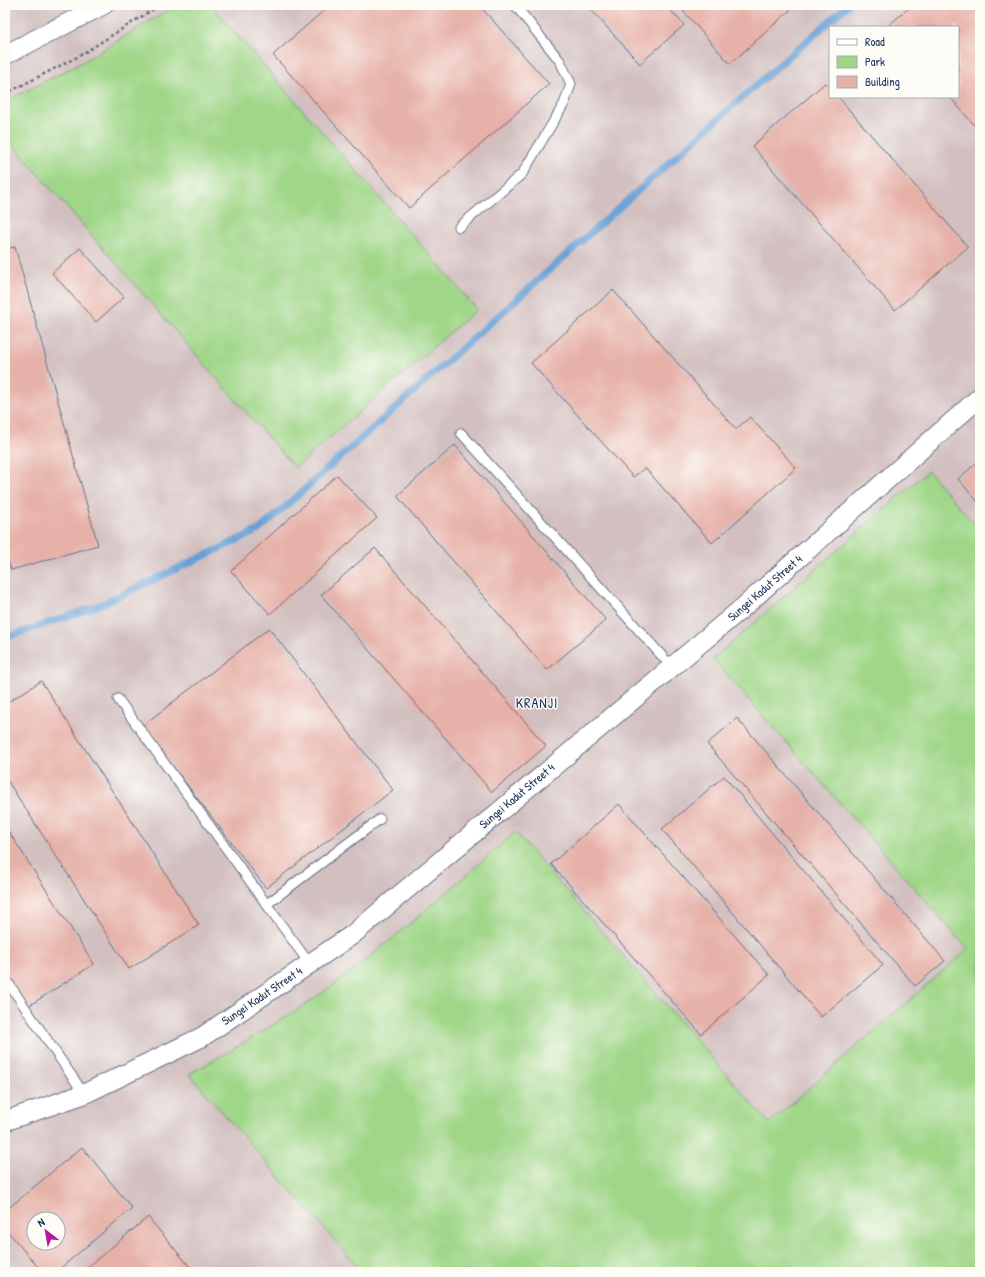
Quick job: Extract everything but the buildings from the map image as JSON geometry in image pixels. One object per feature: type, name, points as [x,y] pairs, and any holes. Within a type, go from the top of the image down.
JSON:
[{"type":"street","points":[[5,55],[103,5]]},
{"type":"street","name":"Sungei Kadut Street 4","points":[[5,1121],[84,1094],[202,1037],[352,935],[740,610],[980,397]]},
{"type":"lane","points":[[459,227],[522,174],[564,104],[571,84],[560,61],[515,5]]},
{"type":"lane","points":[[461,433],[672,667]]},
{"type":"lane","points":[[118,699],[309,963]]},
{"type":"lane","points":[[266,904],[380,819]]},
{"type":"lane","points":[[5,978],[84,1094]]},
{"type":"path","points":[[5,94],[79,56],[160,5]]},
{"type":"shaded area","points":[[5,5],[980,5],[980,1272],[5,1272]]},
{"type":"green space","points":[[176,5],[211,5],[477,309],[295,468],[5,136],[5,102],[81,63]]},
{"type":"green space","points":[[928,471],[980,530],[980,1272],[362,1272],[189,1074],[273,1025],[334,985],[415,919],[515,832],[769,1123],[968,949],[713,659]]},
{"type":"waterway","points":[[5,638],[100,605],[259,530],[745,95],[848,5]]},
{"type":"district","name":"KRANJI","points":[[537,703]]}]
